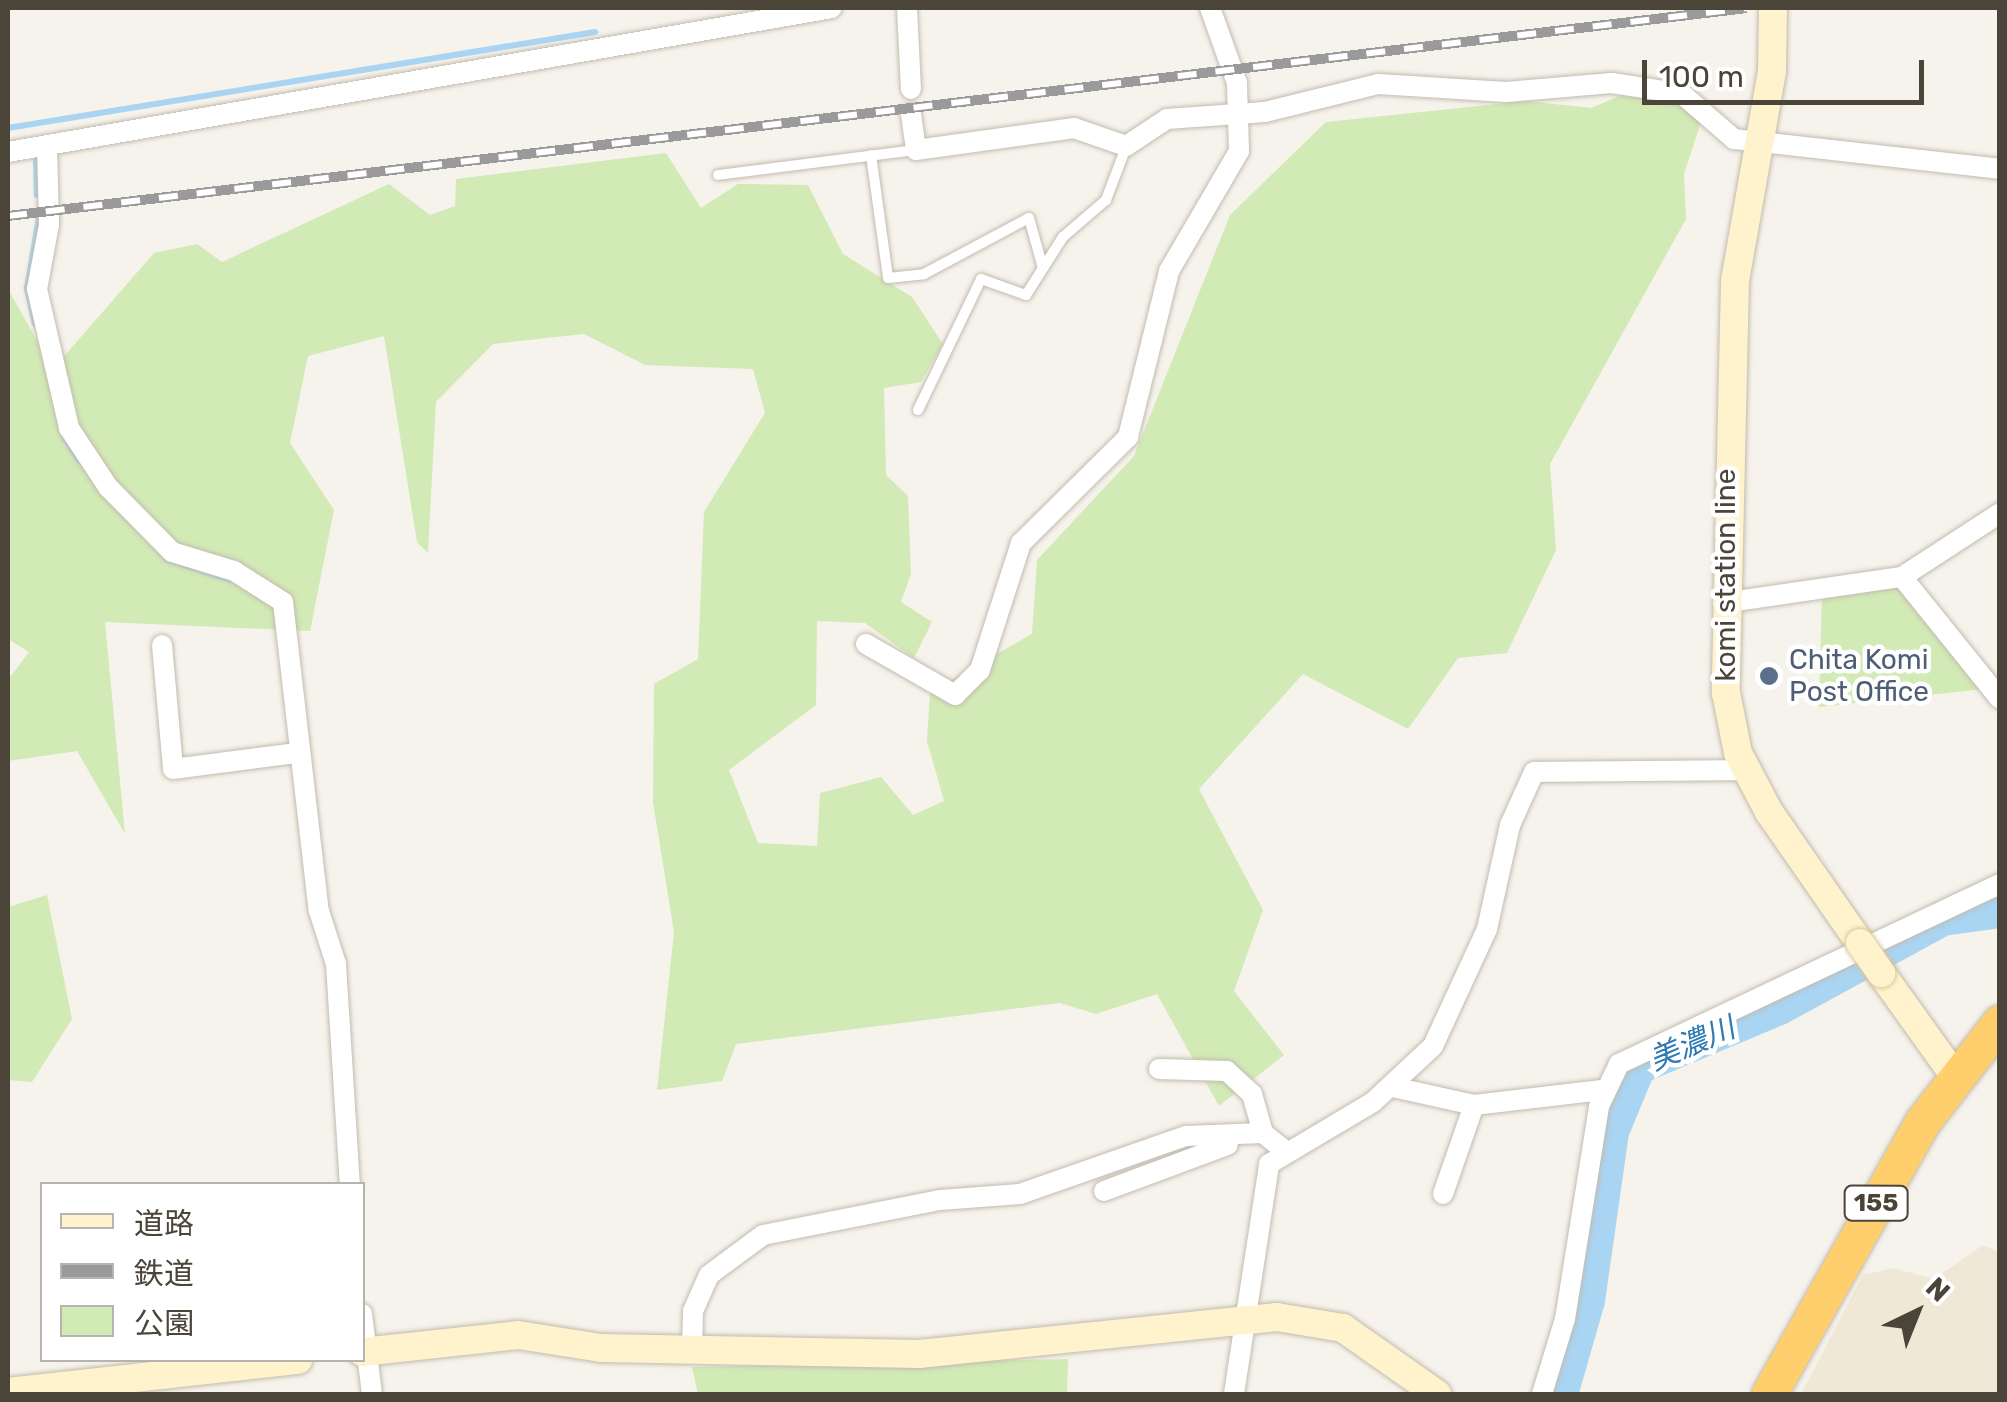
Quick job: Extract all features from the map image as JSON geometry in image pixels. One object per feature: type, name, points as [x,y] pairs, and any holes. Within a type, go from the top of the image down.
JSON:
[{"type":"highway","name":"155","points":[[1769,1394],[1954,1075],[2000,1022]]},
{"type":"street","points":[[8,152],[832,8]]},
{"type":"street","points":[[906,8],[911,89]]},
{"type":"street","points":[[866,644],[954,696],[980,670],[1010,561],[1128,437],[1165,282],[1238,151],[1237,83],[1210,8]]},
{"type":"street","name":"komi station line","points":[[1772,8],[1757,142],[1735,281],[1723,603],[1726,692],[1747,770],[1860,944],[1954,1075]]},
{"type":"street","points":[[911,114],[916,150],[1074,128],[1126,146],[1168,119],[1236,115],[1378,84],[1506,92],[1612,84],[1667,88],[1734,139],[2000,169]]},
{"type":"street","points":[[47,146],[49,226],[37,289],[69,428],[108,487],[172,552],[234,571],[283,602],[297,754],[336,964],[350,1182]]},
{"type":"street","points":[[1723,603],[1902,576],[2000,513]]},
{"type":"street","points":[[1902,576],[2000,699]]},
{"type":"street","points":[[162,646],[173,769],[297,754]]},
{"type":"street","points":[[1234,1394],[1242,1320],[1279,1152],[1394,1087],[1433,1046],[1487,928],[1510,825],[1534,772],[1747,770]]},
{"type":"street","points":[[1542,1394],[1564,1319],[1602,1090],[1645,1044],[1726,1019],[1860,944],[2000,884]]},
{"type":"street","points":[[1159,1069],[1228,1071],[1252,1094],[1263,1133],[1279,1152]]},
{"type":"street","points":[[1394,1087],[1474,1105],[1602,1090]]},
{"type":"street","points":[[1443,1194],[1474,1105]]},
{"type":"street","points":[[692,1352],[693,1311],[710,1275],[763,1236],[940,1200],[1020,1194],[1186,1136],[1263,1133]]},
{"type":"street","points":[[1104,1191],[1216,1146],[1268,1147],[1279,1152]]},
{"type":"street","points":[[372,1394],[365,1352],[518,1335],[692,1352],[919,1354],[1242,1320],[1343,1328],[1437,1394]]},
{"type":"street","points":[[8,1392],[130,1387],[286,1362]]},
{"type":"lane","points":[[918,410],[981,279],[1026,295],[1095,202],[1106,200],[1126,146]]},
{"type":"lane","points":[[718,175],[916,150]]},
{"type":"lane","points":[[870,155],[888,278],[924,274],[1030,218],[1043,268]]},
{"type":"shaded area","points":[[1983,1245],[1999,1252],[1999,1394],[1801,1394],[1863,1275],[1893,1268],[1934,1279]]},
{"type":"green space","points":[[1655,81],[1701,122],[1684,174],[1686,219],[1550,464],[1556,550],[1507,653],[1458,658],[1408,729],[1303,674],[1199,789],[1263,910],[1234,991],[1284,1055],[1219,1106],[1157,994],[1096,1014],[1060,1003],[736,1044],[722,1081],[657,1090],[674,932],[653,802],[654,684],[698,659],[704,512],[765,413],[753,369],[645,365],[584,334],[493,344],[436,402],[428,553],[417,542],[384,336],[308,356],[290,443],[334,510],[310,631],[105,622],[125,834],[77,751],[8,761],[8,680],[29,652],[8,639],[8,289],[53,369],[154,253],[197,244],[222,262],[389,184],[430,215],[455,206],[456,179],[666,153],[701,208],[738,184],[808,185],[843,254],[912,297],[943,344],[921,382],[884,388],[886,475],[908,496],[911,574],[901,602],[932,622],[914,658],[865,623],[817,621],[816,705],[729,770],[758,843],[817,846],[820,793],[881,777],[913,815],[944,801],[927,741],[930,692],[1032,634],[1037,560],[1134,456],[1230,215],[1326,122],[1526,101],[1591,108]]},
{"type":"green space","points":[[1902,577],[1993,688],[1819,707],[1822,590]]},
{"type":"green space","points":[[47,895],[72,1019],[32,1082],[8,1080],[8,907]]},
{"type":"green space","points":[[1068,1359],[1067,1394],[698,1394],[692,1367]]},
{"type":"waterway","points":[[8,128],[595,32]]},
{"type":"waterway","points":[[36,156],[37,195]]},
{"type":"waterway","points":[[35,324],[27,288],[39,217]]},
{"type":"waterway","points":[[64,437],[79,461]]},
{"type":"waterway","points":[[166,559],[230,580]]},
{"type":"waterway","name":"美濃川","points":[[1560,1394],[1587,1300],[1611,1131],[1638,1066],[1779,1007],[1942,918],[2000,910]]},
{"type":"railway","points":[[8,216],[1747,8]]},
{"type":"place","name":"Chita Komi Post Office","points":[[1769,676]]}]
